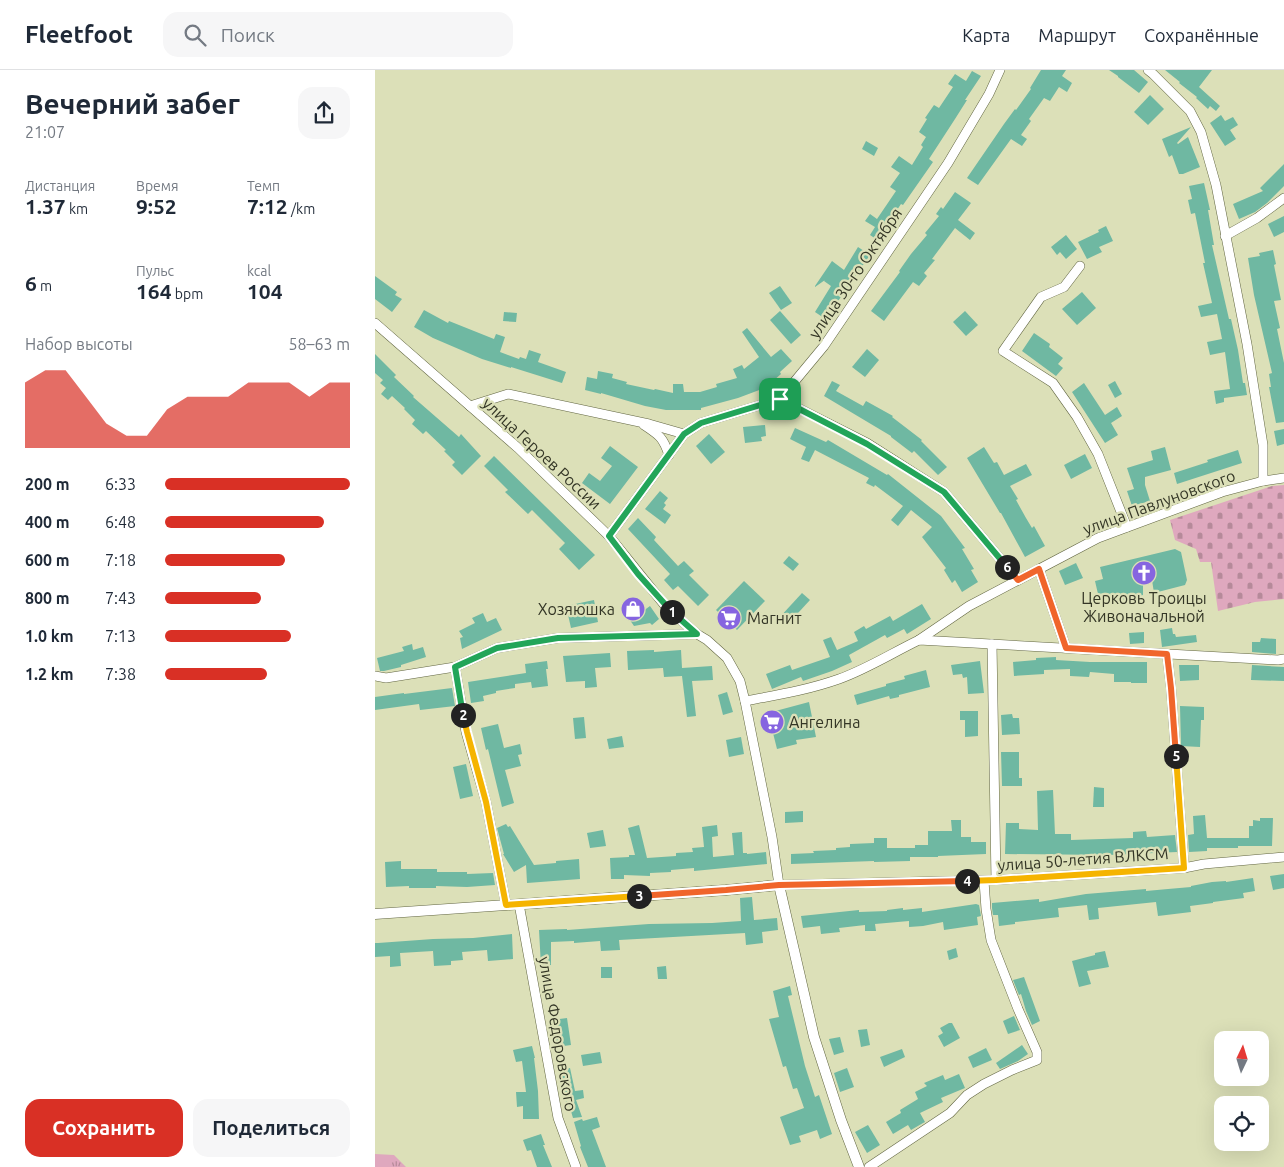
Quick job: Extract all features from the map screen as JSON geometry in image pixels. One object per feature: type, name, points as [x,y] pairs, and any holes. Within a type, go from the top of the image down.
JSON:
[{"type":"street","name":"улица 30-го Октября","points":[[780,399],[824,346],[948,163],[989,94],[1000,70]]},
{"type":"street","points":[[1147,70],[1190,111],[1201,132],[1216,185],[1247,344],[1263,446],[1263,481]]},
{"type":"street","points":[[1225,236],[1257,218],[1284,198]]},
{"type":"street","points":[[1080,266],[1064,287],[1041,297],[1003,351],[1053,383],[1077,417],[1098,454],[1127,527]]},
{"type":"street","name":"улица Героев России","points":[[375,323],[518,448],[609,536],[667,608],[727,658],[740,681],[745,701],[772,837],[779,885]]},
{"type":"street","points":[[470,406],[508,394],[639,422],[684,434]]},
{"type":"street","points":[[609,536],[684,434],[701,423],[780,399],[867,444],[944,492],[1018,580]]},
{"type":"street","points":[[639,422],[661,438],[669,455]]},
{"type":"street","name":"улица Павлуновского","points":[[745,701],[798,691],[839,679],[870,666],[919,640],[969,606],[1097,538],[1222,492],[1263,481],[1284,478]]},
{"type":"street","points":[[1039,569],[1066,648]]},
{"type":"street","points":[[375,676],[386,678],[455,667],[497,648],[558,638],[697,634]]},
{"type":"street","points":[[919,640],[1284,659]]},
{"type":"street","points":[[991,644],[996,880]]},
{"type":"street","points":[[1167,654],[1184,868]]},
{"type":"street","points":[[455,667],[467,732],[486,802],[506,905]]},
{"type":"street","name":"улица 50-летия ВЛКСМ","points":[[375,914],[779,885],[984,881],[1184,868],[1204,864],[1284,857]]},
{"type":"street","points":[[869,1167],[950,1113],[967,1095],[984,1084],[1037,1060],[1037,1052],[991,940],[984,881]]},
{"type":"street","points":[[779,885],[814,1038],[841,1120],[859,1167]]},
{"type":"street","name":"улица Федоровского","points":[[519,904],[558,1118],[576,1167]]},
{"type":"green space","points":[[1284,485],[1284,599],[1255,602],[1218,611],[1211,562],[1200,562],[1196,549],[1175,540],[1170,520],[1272,486]]},
{"type":"green space","points":[[375,1154],[394,1155],[406,1167],[375,1167]]},
{"type":"building","points":[[1041,70],[1066,70],[1062,76],[1072,83],[1067,92],[1059,87],[1050,101],[1044,98],[1029,119],[1031,121],[1021,135],[1027,139],[1022,146],[1011,139],[978,185],[967,178],[1031,89]]},
{"type":"building","points":[[1109,70],[1134,70],[1148,82],[1139,93]]},
{"type":"building","points":[[1165,70],[1212,70],[1199,87],[1220,106],[1216,111],[1210,106],[1208,109]]},
{"type":"building","points":[[972,71],[981,76],[929,159],[933,162],[903,205],[901,204],[879,241],[870,235],[875,227],[865,221],[870,214],[877,219],[896,191],[890,187],[900,173],[891,167],[899,156],[912,165],[923,147],[921,145],[926,137],[919,132],[927,119],[925,118],[934,105],[939,108],[953,87],[948,84],[955,74],[966,81]]},
{"type":"building","points":[[1150,95],[1164,109],[1148,125],[1134,112]]},
{"type":"building","points":[[1221,115],[1225,121],[1233,117],[1238,125],[1230,130],[1236,139],[1225,146],[1210,123]]},
{"type":"building","points":[[1191,127],[1177,143],[1188,137],[1200,167],[1179,174],[1172,155],[1169,157],[1162,139]]},
{"type":"building","points":[[866,141],[878,148],[874,156],[862,149]]},
{"type":"building","points":[[1284,164],[1284,186],[1255,212],[1239,219],[1233,204],[1263,191],[1260,188]]},
{"type":"building","points":[[1204,183],[1210,210],[1208,210],[1214,245],[1212,245],[1229,319],[1231,319],[1247,395],[1224,398],[1224,402],[1216,404],[1214,391],[1230,389],[1225,352],[1210,355],[1207,342],[1222,339],[1217,314],[1201,317],[1198,306],[1212,303],[1195,213],[1191,214],[1188,200],[1192,199],[1189,186]]},
{"type":"building","points":[[955,192],[971,203],[958,220],[975,233],[970,240],[955,228],[932,259],[935,260],[924,273],[927,276],[919,286],[913,282],[884,321],[871,311],[911,254],[927,235],[925,233],[939,216],[936,214],[941,207],[943,209]]},
{"type":"building","points":[[1284,216],[1284,232],[1274,237],[1268,224]]},
{"type":"building","points":[[1106,226],[1113,241],[1099,247],[1102,252],[1087,259],[1078,242],[1099,232],[1098,230]]},
{"type":"building","points":[[1066,235],[1077,249],[1066,259],[1060,252],[1057,255],[1051,247]]},
{"type":"building","points":[[858,247],[870,255],[827,320],[815,312],[831,286],[825,280],[815,286],[832,261],[844,270]]},
{"type":"building","points":[[1273,250],[1281,300],[1274,301],[1280,328],[1277,329],[1284,363],[1284,422],[1276,423],[1269,387],[1271,387],[1269,374],[1272,373],[1254,295],[1248,258],[1260,256],[1259,253]]},
{"type":"building","points":[[375,276],[397,292],[395,295],[402,299],[392,312],[375,299]]},
{"type":"building","points":[[780,286],[792,303],[781,310],[769,293]]},
{"type":"building","points":[[1082,292],[1096,308],[1077,325],[1062,309]]},
{"type":"building","points":[[424,310],[448,323],[449,321],[494,339],[496,334],[505,337],[500,352],[519,359],[520,357],[526,359],[529,350],[541,354],[538,362],[566,372],[562,383],[482,359],[433,338],[414,327]]},
{"type":"building","points":[[780,311],[801,335],[791,344],[770,320]]},
{"type":"building","points":[[965,311],[978,325],[966,336],[953,322]]},
{"type":"building","points":[[504,312],[517,313],[516,322],[503,321]]},
{"type":"building","points":[[747,328],[771,357],[781,349],[792,361],[765,388],[701,408],[701,410],[666,410],[585,390],[587,377],[597,379],[598,371],[613,374],[612,378],[627,382],[626,384],[673,393],[673,384],[683,384],[684,392],[700,392],[717,387],[716,384],[737,378],[733,369],[742,365],[744,369],[759,357],[742,332]]},
{"type":"building","points":[[1034,333],[1050,344],[1049,347],[1063,358],[1058,364],[1063,368],[1056,376],[1022,351]]},
{"type":"building","points":[[867,349],[879,360],[865,377],[852,367]]},
{"type":"building","points":[[375,354],[396,375],[394,377],[413,397],[459,437],[461,434],[481,456],[462,475],[452,465],[455,462],[444,451],[446,450],[426,431],[423,434],[412,424],[415,420],[405,408],[392,396],[388,400],[381,394],[386,388],[380,383],[383,380],[375,373]]},
{"type":"building","points":[[832,381],[840,385],[836,391],[863,406],[866,401],[893,416],[922,440],[947,467],[938,475],[914,451],[912,453],[891,436],[824,396]]},
{"type":"building","points":[[1115,381],[1122,394],[1115,398],[1108,385]]},
{"type":"building","points":[[1084,383],[1105,415],[1117,407],[1122,416],[1111,423],[1118,435],[1105,443],[1072,392]]},
{"type":"building","points":[[765,425],[766,436],[761,437],[762,441],[745,443],[743,427]]},
{"type":"building","points":[[795,428],[826,442],[828,440],[888,474],[941,516],[965,548],[962,549],[974,569],[971,570],[978,582],[962,592],[955,580],[952,583],[944,570],[946,568],[922,537],[932,527],[911,510],[898,526],[891,520],[903,506],[875,485],[874,487],[866,483],[869,478],[815,450],[809,462],[801,459],[806,447],[790,439]]},
{"type":"building","points":[[1284,429],[1284,444],[1277,446],[1274,431]]},
{"type":"building","points":[[709,434],[725,452],[711,464],[696,446]]},
{"type":"building","points":[[610,446],[638,467],[610,504],[582,483],[589,473],[600,481],[612,466],[601,458]]},
{"type":"building","points":[[984,447],[994,463],[997,462],[1004,475],[1026,464],[1032,475],[1010,486],[1026,518],[1032,528],[1034,526],[1045,546],[1025,557],[1001,513],[967,458]]},
{"type":"building","points":[[1165,447],[1171,470],[1145,477],[1145,485],[1150,501],[1132,506],[1127,491],[1134,489],[1127,468],[1153,460],[1151,451]]},
{"type":"building","points":[[1238,450],[1242,463],[1177,484],[1174,473]]},
{"type":"building","points":[[1085,454],[1092,468],[1071,479],[1064,465]]},
{"type":"building","points":[[494,456],[595,555],[579,570],[559,549],[565,543],[532,510],[528,514],[505,492],[508,490],[484,466]]},
{"type":"building","points":[[660,491],[668,498],[664,503],[666,505],[663,509],[671,515],[665,524],[645,509]]},
{"type":"building","points":[[638,518],[656,537],[654,540],[678,566],[684,561],[694,571],[689,575],[709,595],[698,606],[678,586],[673,590],[664,580],[670,574],[628,529]]},
{"type":"building","name":"Церковь Троицы Живоначальной","points":[[1175,549],[1181,552],[1187,580],[1185,585],[1154,593],[1152,580],[1143,581],[1143,595],[1108,603],[1106,593],[1098,594],[1095,581],[1103,579],[1100,567]]},
{"type":"building","points":[[789,556],[799,564],[793,571],[783,563]]},
{"type":"building","points":[[1076,563],[1083,578],[1065,585],[1059,571]]},
{"type":"building","points":[[744,581],[765,601],[737,630],[716,610]]},
{"type":"building","points":[[802,593],[810,600],[787,625],[779,618]]},
{"type":"building","points":[[594,600],[598,622],[571,628],[566,606]]},
{"type":"building","points":[[631,601],[639,614],[650,606],[659,619],[652,625],[650,623],[634,626],[621,607]]},
{"type":"building","points":[[922,604],[931,619],[907,634],[904,629],[887,638],[885,635],[849,655],[852,662],[803,681],[801,677],[772,689],[766,674],[790,665],[792,670],[830,657],[823,640],[831,637],[837,650],[858,641],[854,632],[864,626],[866,629],[890,616],[893,621]]},
{"type":"building","points":[[483,613],[487,622],[496,618],[502,630],[462,649],[460,638],[463,637],[459,631],[475,623],[472,618]]},
{"type":"building","points":[[1172,628],[1173,634],[1176,637],[1196,635],[1197,642],[1162,647],[1160,630]]},
{"type":"building","points":[[1144,632],[1144,643],[1130,644],[1129,633]]},
{"type":"building","points":[[1261,638],[1276,639],[1276,654],[1252,652],[1252,642],[1260,642]]},
{"type":"building","points":[[412,644],[413,650],[423,647],[426,657],[401,665],[401,667],[380,671],[377,658],[404,651],[402,647]]},
{"type":"building","points":[[654,650],[654,652],[681,650],[682,668],[712,666],[713,680],[692,681],[696,716],[687,717],[682,676],[664,677],[663,668],[628,670],[627,651]]},
{"type":"building","points":[[610,653],[611,667],[595,668],[597,687],[585,688],[585,681],[566,682],[563,656]]},
{"type":"building","points":[[1056,657],[1056,660],[1090,662],[1147,662],[1147,683],[1114,682],[1114,674],[1090,672],[1089,677],[1070,676],[1070,669],[1044,670],[1044,674],[1014,676],[1013,662]]},
{"type":"building","points":[[547,661],[548,686],[532,688],[531,682],[515,684],[515,688],[496,691],[496,693],[483,696],[484,701],[471,703],[468,682],[526,673],[525,664]]},
{"type":"building","points":[[980,661],[984,693],[968,694],[967,677],[963,678],[962,674],[953,675],[951,665]]},
{"type":"building","points":[[1179,665],[1199,665],[1199,680],[1180,681]]},
{"type":"building","points":[[1252,665],[1284,667],[1284,681],[1251,680]]},
{"type":"building","points":[[926,670],[930,687],[899,695],[899,697],[890,699],[889,696],[857,705],[854,695],[886,686],[886,684],[905,679],[904,676]]},
{"type":"building","points":[[452,688],[455,706],[420,710],[419,704],[375,710],[375,697]]},
{"type":"building","points":[[727,692],[733,712],[723,715],[718,695]]},
{"type":"building","points":[[809,702],[816,737],[796,740],[797,744],[777,749],[768,713]]},
{"type":"building","points":[[1180,706],[1204,707],[1204,720],[1201,720],[1200,747],[1181,746]]},
{"type":"building","points":[[960,711],[978,711],[978,736],[965,737],[965,720],[960,720]]},
{"type":"building","points":[[1012,714],[1013,718],[1019,718],[1020,734],[1002,735],[1001,715]]},
{"type":"building","points":[[584,717],[586,738],[575,739],[573,718]]},
{"type":"building","points":[[498,724],[504,748],[520,744],[522,754],[518,755],[521,766],[505,770],[514,803],[502,807],[481,728]]},
{"type":"building","points":[[622,736],[624,747],[609,749],[607,739]]},
{"type":"building","points":[[741,737],[744,754],[729,757],[726,740]]},
{"type":"building","points":[[1001,752],[1019,752],[1019,778],[1022,778],[1022,786],[1002,786]]},
{"type":"building","points":[[466,764],[473,796],[460,799],[453,767]]},
{"type":"building","points":[[1094,787],[1104,788],[1104,807],[1093,807]]},
{"type":"building","points":[[1053,790],[1055,834],[1071,834],[1071,840],[1133,838],[1133,832],[1146,831],[1147,837],[1175,835],[1177,852],[1109,855],[1005,854],[1006,823],[1019,823],[1019,829],[1038,830],[1037,791]]},
{"type":"building","points":[[803,811],[803,822],[785,823],[785,812]]},
{"type":"building","points":[[1205,815],[1207,838],[1249,838],[1249,826],[1253,826],[1253,820],[1260,821],[1260,818],[1273,818],[1272,846],[1207,848],[1207,851],[1189,852],[1188,835],[1194,834],[1193,816]]},
{"type":"building","points":[[951,820],[961,820],[961,837],[971,837],[971,842],[986,842],[986,854],[910,857],[910,861],[791,864],[791,854],[836,850],[836,848],[850,847],[850,844],[874,843],[874,838],[887,838],[887,848],[915,848],[915,845],[928,845],[928,831],[952,831]]},
{"type":"building","points":[[506,824],[508,827],[510,826],[534,865],[579,859],[580,879],[527,883],[526,865],[514,872],[503,854],[497,828]]},
{"type":"building","points":[[639,825],[647,858],[676,856],[676,853],[693,852],[692,848],[704,847],[702,827],[717,825],[718,836],[712,837],[713,857],[734,855],[732,833],[742,832],[743,853],[766,852],[767,864],[694,871],[694,868],[671,870],[671,872],[650,873],[650,876],[624,875],[624,879],[611,879],[610,858],[635,855],[628,828]]},
{"type":"building","points":[[603,830],[606,846],[590,848],[587,833]]},
{"type":"building","points":[[401,861],[401,869],[437,869],[437,872],[467,872],[467,874],[493,873],[495,885],[467,887],[436,886],[436,888],[386,887],[385,862]]},
{"type":"building","points":[[1284,874],[1284,888],[1273,890],[1270,876]]},
{"type":"building","points":[[1253,878],[1255,891],[1243,893],[1244,898],[1190,906],[1191,912],[1158,916],[1156,902],[1098,908],[1099,919],[1089,920],[1087,905],[1058,908],[1059,917],[1015,922],[1015,924],[999,926],[998,915],[993,915],[992,908],[992,903],[1039,899],[1039,902],[1086,894],[1191,887],[1212,882]]},
{"type":"building","points":[[752,897],[754,920],[777,918],[778,930],[762,932],[763,943],[746,945],[745,933],[619,940],[620,950],[601,951],[600,941],[551,942],[551,965],[541,966],[539,930],[741,921],[740,898]]},
{"type":"building","points":[[979,905],[981,916],[977,917],[978,925],[944,930],[943,922],[909,927],[909,921],[875,924],[876,931],[865,931],[865,925],[839,928],[840,932],[821,934],[820,926],[803,928],[801,916],[859,910],[859,912],[887,911],[903,908],[903,910],[922,908],[922,912]]},
{"type":"building","points":[[512,934],[513,959],[488,961],[487,950],[462,952],[463,960],[451,961],[451,965],[434,966],[433,951],[400,953],[401,966],[390,967],[390,956],[375,957],[375,943]]},
{"type":"building","points":[[956,948],[958,957],[949,960],[947,951]]},
{"type":"building","points":[[1105,951],[1109,967],[1087,971],[1091,984],[1079,987],[1072,961]]},
{"type":"building","points":[[666,966],[667,979],[658,979],[657,967]]},
{"type":"building","points":[[601,967],[612,967],[612,978],[601,978]]},
{"type":"building","points":[[1024,977],[1040,1021],[1032,1025],[1021,994],[1019,995],[1013,980]]},
{"type":"building","points":[[790,986],[792,995],[788,996],[805,1066],[815,1097],[819,1095],[832,1134],[820,1139],[817,1130],[799,1136],[801,1142],[790,1145],[780,1117],[804,1108],[797,1088],[793,1089],[786,1066],[783,1067],[769,1019],[779,1017],[773,991]]},
{"type":"building","points":[[1014,1016],[1020,1030],[1008,1034],[1003,1021]]},
{"type":"building","points":[[567,1018],[571,1045],[556,1047],[552,1020]]},
{"type":"building","points":[[952,1023],[960,1038],[944,1047],[938,1036],[943,1033],[940,1028]]},
{"type":"building","points":[[867,1029],[870,1045],[861,1047],[858,1030]]},
{"type":"building","points":[[840,1037],[844,1052],[834,1055],[829,1039]]},
{"type":"building","points":[[1022,1045],[1028,1054],[1000,1069],[996,1063]]},
{"type":"building","points":[[532,1046],[535,1058],[539,1119],[523,1119],[523,1106],[517,1107],[516,1092],[526,1092],[522,1061],[516,1062],[513,1050]]},
{"type":"building","points":[[986,1048],[992,1060],[973,1068],[968,1057]]},
{"type":"building","points":[[902,1049],[905,1057],[884,1067],[880,1057]]},
{"type":"building","points":[[600,1052],[602,1063],[583,1066],[581,1055]]},
{"type":"building","points":[[570,1068],[575,1091],[583,1090],[584,1098],[576,1100],[582,1117],[573,1118],[568,1101],[566,1102],[559,1070]]},
{"type":"building","points":[[847,1068],[854,1087],[840,1092],[834,1073]]},
{"type":"building","points":[[959,1074],[965,1088],[941,1098],[943,1102],[920,1113],[925,1122],[911,1130],[908,1125],[893,1134],[886,1122],[901,1113],[900,1110],[918,1099],[915,1092],[927,1086],[924,1083],[943,1075],[945,1080]]},
{"type":"building","points":[[597,1117],[600,1127],[592,1130],[606,1167],[588,1167],[580,1147],[574,1122]]},
{"type":"building","points":[[868,1125],[880,1145],[867,1153],[855,1132]]},
{"type":"building","points":[[541,1134],[545,1145],[543,1145],[552,1167],[537,1167],[531,1150],[527,1151],[523,1140]]},
{"type":"place","name":"Церковь Троицы Живоначальной","points":[[1144,573]]},
{"type":"place","name":"Хозяюшка","points":[[633,609]]},
{"type":"place","name":"Магнит","points":[[729,618]]},
{"type":"place","name":"Ангелина","points":[[772,722]]},
{"type":"route","points":[[780,399],[867,444],[944,492],[1018,580],[1039,569],[1066,648],[1167,654],[1184,868],[984,881],[779,885],[506,905],[486,802],[467,732],[455,667],[497,648],[558,638],[697,634],[667,608],[609,536],[684,434],[701,423],[780,399]]}]
